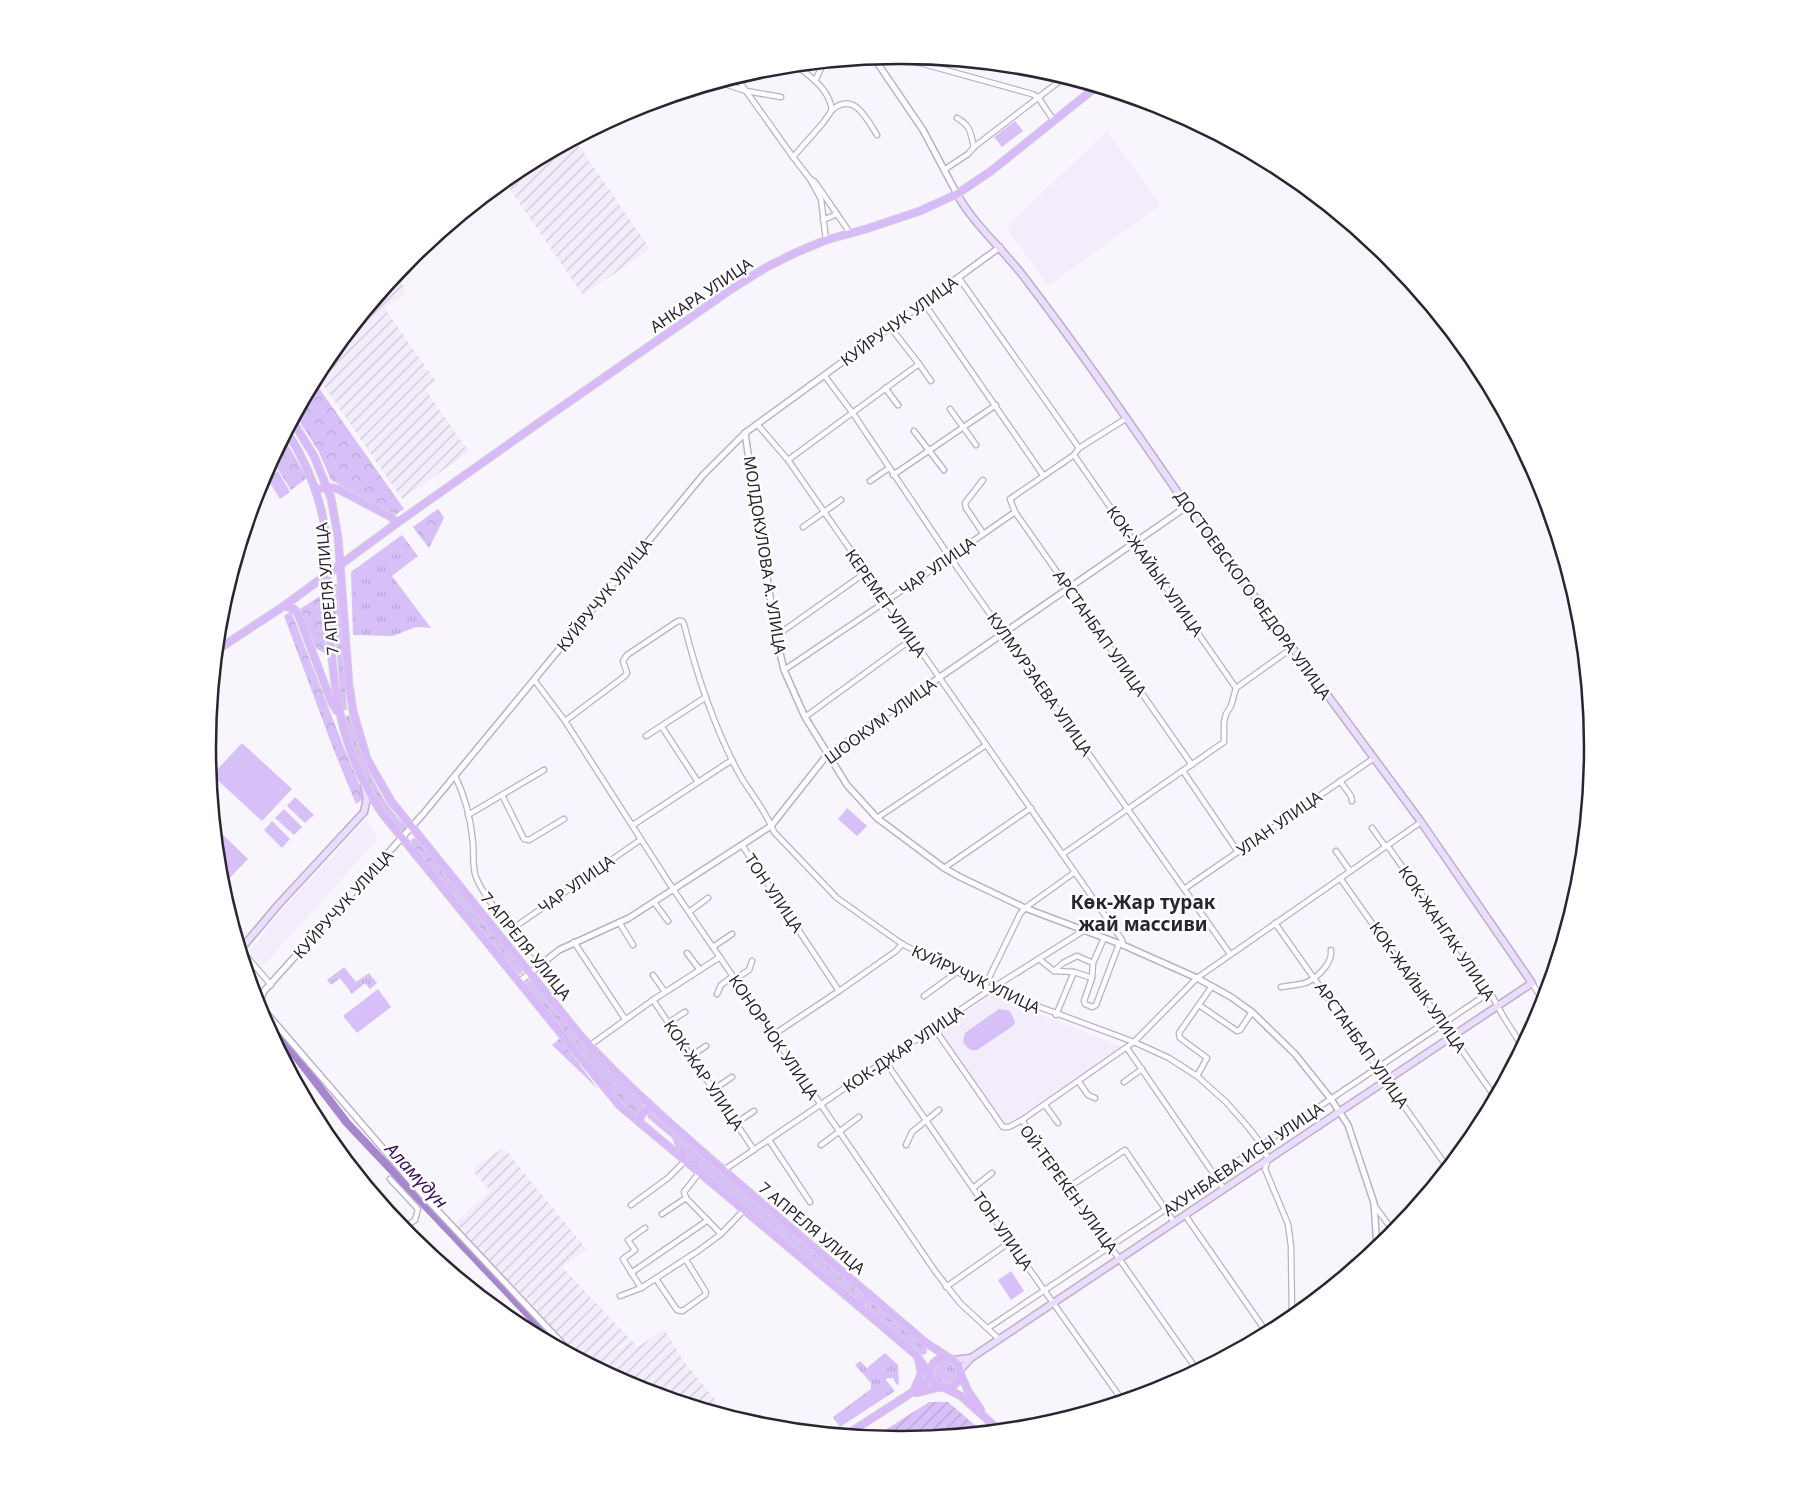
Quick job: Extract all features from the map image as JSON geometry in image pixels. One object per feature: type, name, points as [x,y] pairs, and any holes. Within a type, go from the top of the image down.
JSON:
[{"type":"main road","name":"АНКАРА УЛИЦА","points":[[224,645],[284,606],[397,523],[730,290],[780,260],[826,240],[920,211],[957,194],[991,171],[1054,121],[1088,90]]},
{"type":"main road","name":"ДОСТОЕВСКОГО ФЕДОРА УЛИЦА","points":[[957,194],[973,219],[1000,247],[1029,283],[1185,502],[1421,822],[1532,984]]},
{"type":"main road","name":"7 АПРЕЛЯ УЛИЦА","points":[[296,428],[314,456],[327,487],[337,524],[352,710],[370,765],[400,814],[589,1046],[653,1109],[930,1346],[952,1360]]},
{"type":"main road","name":"7 АПРЕЛЯ УЛИЦА","points":[[291,438],[304,461],[316,490],[326,532],[328,575],[326,588],[339,715],[349,750],[362,779],[382,813],[608,1093],[640,1123],[859,1306],[918,1358],[931,1376]]},
{"type":"main road","points":[[316,490],[327,487],[338,489],[391,517],[397,523]]},
{"type":"main road","points":[[284,606],[294,609],[298,614],[331,701],[339,715],[352,710]]},
{"type":"main road","points":[[246,944],[278,904],[364,812],[367,798],[362,779]]},
{"type":"main road","points":[[364,812],[375,809],[382,813]]},
{"type":"main road","name":"АХУНБАЕВА ИСЫ УЛИЦА","points":[[960,1371],[971,1358],[999,1339],[1340,1110],[1532,984]]},
{"type":"main road","points":[[640,1123],[643,1112],[653,1109]]},
{"type":"main road","points":[[859,1306],[869,1294]]},
{"type":"main road","points":[[908,1396],[917,1386],[921,1374],[921,1365],[918,1358]]},
{"type":"main road","name":"АХУНБАЕВА ИСЫ УЛИЦА","points":[[952,1360],[971,1358]]},
{"type":"main road","points":[[986,1418],[968,1391],[960,1371],[952,1360],[938,1360],[932,1366],[931,1376],[933,1382],[961,1396],[992,1424]]},
{"type":"main road","points":[[908,1396],[926,1389],[953,1386],[960,1371]]},
{"type":"main road","points":[[854,1430],[908,1396],[931,1376]]},
{"type":"street","points":[[878,64],[923,130],[957,194]]},
{"type":"street","points":[[925,65],[1038,97],[1054,121]]},
{"type":"street","points":[[815,80],[821,69]]},
{"type":"street","points":[[804,71],[825,90],[831,102],[832,110]]},
{"type":"street","points":[[740,83],[793,157],[815,182],[850,234]]},
{"type":"street","points":[[944,170],[968,154],[974,147],[1057,83]]},
{"type":"street","points":[[730,86],[781,98]]},
{"type":"street","points":[[793,157],[832,110],[844,103],[853,105],[861,110],[877,135]]},
{"type":"street","points":[[957,118],[966,123],[969,128],[974,147]]},
{"type":"street","points":[[810,178],[820,199],[826,240]]},
{"type":"street","points":[[823,220],[836,214]]},
{"type":"street","name":"КУЙРУЧУК УЛИЦА","points":[[263,994],[412,827],[535,681],[703,474],[756,424],[891,328],[1000,247]]},
{"type":"street","points":[[959,278],[1079,448]]},
{"type":"street","points":[[924,303],[1043,475],[1074,455],[1079,448],[1127,418]]},
{"type":"street","points":[[891,328],[931,381]]},
{"type":"street","points":[[788,460],[919,364]]},
{"type":"street","name":"КУЛМУРЗАЕВА УЛИЦА","points":[[824,376],[852,412],[949,556],[1230,954]]},
{"type":"street","points":[[886,388],[898,405]]},
{"type":"street","points":[[893,475],[996,405]]},
{"type":"street","points":[[950,409],[976,445]]},
{"type":"street","name":"КЕРЕМЕТ УЛИЦА","points":[[756,424],[788,460],[864,573],[1063,854],[1122,940],[1121,945]]},
{"type":"street","points":[[914,432],[944,470]]},
{"type":"street","name":"МОЛДОКУЛОВА А. УЛИЦА","points":[[745,433],[776,636],[784,670],[805,717],[847,785],[877,818],[944,868],[960,877],[1025,908],[1104,938],[1197,978],[1231,997],[1252,1012],[1294,1054],[1340,1110],[1348,1125],[1374,1204],[1376,1238]]},
{"type":"street","name":"КОК-ЖАЙЫК УЛИЦА","points":[[1074,455],[1236,688]]},
{"type":"street","points":[[870,481],[888,468]]},
{"type":"street","name":"АРСТАНБАП УЛИЦА","points":[[1043,475],[1010,500],[1015,512],[1192,765]]},
{"type":"street","points":[[983,480],[965,503],[966,508],[983,533]]},
{"type":"street","points":[[803,527],[841,500]]},
{"type":"street","name":"ШООКУМ УЛИЦА","points":[[519,982],[559,950],[619,922],[654,902],[771,826],[828,756],[1188,505]]},
{"type":"street","name":"ЧАР УЛИЦА","points":[[784,670],[1015,512]]},
{"type":"street","points":[[776,636],[864,573]]},
{"type":"street","name":"КУЙРУЧУК УЛИЦА","points":[[565,721],[625,676],[627,673],[623,661],[627,654],[682,621],[706,697],[732,760],[774,832],[836,898],[902,944],[991,989],[1056,1015],[1134,1042],[1169,1058],[1197,1076],[1226,1102],[1262,1146],[1268,1159],[1265,1169],[1288,1224],[1291,1246],[1292,1307]]},
{"type":"street","points":[[805,717],[912,639]]},
{"type":"street","points":[[1063,854],[1224,742],[1224,722],[1236,688],[1292,648]]},
{"type":"street","name":"КОНОРЧОК УЛИЦА","points":[[535,681],[565,721],[673,889],[946,1287],[960,1303],[999,1339]]},
{"type":"street","points":[[646,736],[706,697]]},
{"type":"street","points":[[662,727],[698,782]]},
{"type":"street","points":[[877,818],[986,745]]},
{"type":"street","name":"УЛАН УЛИЦА","points":[[1184,889],[1374,758]]},
{"type":"street","points":[[633,825],[732,760]]},
{"type":"street","points":[[468,815],[544,770]]},
{"type":"street","points":[[1183,771],[1238,852]]},
{"type":"street","points":[[455,776],[460,786],[468,815],[475,876],[482,889],[512,929],[542,962]]},
{"type":"street","points":[[1340,781],[1351,796],[1352,801]]},
{"type":"street","points":[[502,795],[524,839],[529,840],[564,819]]},
{"type":"street","points":[[944,868],[1031,808]]},
{"type":"street","points":[[1022,1120],[1128,1048],[1197,978],[1421,822]]},
{"type":"street","name":"КОК-ЖАНГАК УЛИЦА","points":[[1372,828],[1490,992],[1497,1007],[1518,1040]]},
{"type":"street","name":"ЧАР УЛИЦА","points":[[512,929],[640,840]]},
{"type":"street","name":"ТОН УЛИЦА","points":[[742,845],[840,991]]},
{"type":"street","points":[[1336,851],[1350,871]]},
{"type":"street","points":[[985,986],[1020,914],[1025,908],[1075,872]]},
{"type":"street","name":"КОК-ЖАЙЫК УЛИЦА","points":[[1340,878],[1491,1091]]},
{"type":"street","points":[[689,912],[708,898]]},
{"type":"street","points":[[654,902],[668,921]]},
{"type":"street","points":[[619,922],[633,945]]},
{"type":"street","name":"АРСТАНБАП УЛИЦА","points":[[1275,923],[1443,1162]]},
{"type":"street","name":"КОК-ДЖАР УЛИЦА","points":[[724,1170],[991,989],[1084,930]]},
{"type":"street","points":[[713,947],[732,934]]},
{"type":"street","points":[[1104,938],[1093,963],[1092,978],[1084,1001],[1085,1004],[1092,1007],[1096,1005],[1121,945]]},
{"type":"street","points":[[574,942],[625,1019]]},
{"type":"street","points":[[773,1034],[840,991],[896,951],[902,944]]},
{"type":"street","points":[[1281,987],[1304,983],[1314,977],[1326,967],[1332,953],[1331,950]]},
{"type":"street","points":[[687,953],[700,970]]},
{"type":"street","points":[[1054,972],[1063,963],[1077,956],[1093,963]]},
{"type":"street","points":[[589,1046],[625,1019],[720,957]]},
{"type":"street","points":[[1039,959],[1054,972],[1074,972],[1092,978]]},
{"type":"street","points":[[718,994],[722,986],[749,970],[752,960]]},
{"type":"street","points":[[251,961],[271,985]]},
{"type":"street","points":[[924,996],[957,972]]},
{"type":"street","points":[[1056,1015],[1074,972]]},
{"type":"street","points":[[653,975],[665,992]]},
{"type":"street","name":"ДОСТОЕВСКОГО ФЕДОРА УЛИЦА","points":[[1532,984],[1538,993]]},
{"type":"street","points":[[1197,1076],[1207,1058],[1179,1036],[1179,1033],[1212,986]]},
{"type":"street","points":[[1447,1021],[1490,992]]},
{"type":"street","name":"КОК-ЖАР УЛИЦА","points":[[653,1000],[754,1150]]},
{"type":"street","points":[[1199,1005],[1237,1031],[1240,1030],[1252,1012]]},
{"type":"street","points":[[668,1023],[685,1012]]},
{"type":"street","name":"КУЙРУЧУК УЛИЦА","points":[[274,1022],[423,1195],[560,1341]]},
{"type":"street","points":[[988,1328],[1440,1026]]},
{"type":"street","name":"ОЙ-ТЕРЕКЕН УЛИЦА","points":[[934,1028],[1003,1127],[1009,1127],[1022,1120],[1193,1365]]},
{"type":"street","points":[[690,1056],[706,1046]]},
{"type":"street","points":[[1128,1048],[1224,1189]]},
{"type":"street","name":"ТОН УЛИЦА","points":[[885,1061],[1119,1395]]},
{"type":"street","points":[[1124,1082],[1142,1069]]},
{"type":"street","points":[[713,1090],[732,1078]]},
{"type":"street","points":[[1078,1082],[1088,1095],[1095,1098]]},
{"type":"street","points":[[1045,1104],[1058,1123]]},
{"type":"street","points":[[906,1145],[912,1132],[939,1110]]},
{"type":"street","points":[[736,1123],[754,1111]]},
{"type":"street","points":[[821,1145],[859,1117]]},
{"type":"street","points":[[768,1140],[810,1202]]},
{"type":"street","points":[[1069,1187],[1125,1150],[1174,1222]]},
{"type":"street","points":[[631,1205],[668,1178],[685,1161]]},
{"type":"street","points":[[699,1173],[684,1192],[686,1198],[721,1234]]},
{"type":"street","points":[[973,1188],[992,1173]]},
{"type":"street","points":[[390,1179],[418,1209],[415,1220],[410,1224]]},
{"type":"street","points":[[662,1214],[686,1198]]},
{"type":"street","points":[[1374,1204],[1389,1225]]},
{"type":"street","points":[[620,1296],[641,1288],[686,1260],[721,1234],[744,1210]]},
{"type":"street","points":[[1185,1215],[1263,1327]]},
{"type":"street","points":[[631,1273],[708,1220]]},
{"type":"street","points":[[641,1288],[623,1258],[635,1250],[628,1240],[645,1228]]},
{"type":"street","points":[[946,1287],[1010,1242]]},
{"type":"street","points":[[656,1279],[677,1310],[682,1312],[705,1295],[706,1292],[686,1260]]},
{"type":"shaded area","points":[[1107,131],[1161,205],[1048,286],[1006,227]]},
{"type":"shaded area","points":[[578,144],[650,249],[583,295],[508,187],[558,155]]},
{"type":"shaded area","points":[[400,282],[407,292],[384,308],[436,381],[425,389],[469,452],[402,499],[322,383],[358,331]]},
{"type":"shaded area","points":[[366,820],[378,839],[263,966],[250,951],[283,909]]},
{"type":"shaded area","points":[[990,995],[1124,1048],[1021,1118],[1004,1122],[938,1031]]},
{"type":"shaded area","points":[[504,1148],[587,1250],[562,1267],[630,1339],[616,1348],[619,1350],[631,1340],[638,1347],[664,1329],[683,1360],[721,1407],[680,1395],[638,1379],[566,1344],[454,1223],[490,1191],[475,1174],[474,1167]]},
{"type":"green space","points":[[1015,121],[1023,131],[1002,147],[994,137]]},
{"type":"green space","points":[[319,388],[404,509],[395,515],[331,480],[319,452],[300,422]]},
{"type":"green space","points":[[287,446],[307,478],[291,490],[276,469]]},
{"type":"green space","points":[[278,471],[290,492],[280,499],[270,482],[274,474]]},
{"type":"green space","points":[[438,509],[444,518],[429,548],[413,527]]},
{"type":"green space","points":[[402,535],[418,556],[392,576],[431,628],[416,627],[393,636],[353,635],[351,572]]},
{"type":"green space","points":[[337,584],[347,710],[342,710],[331,587]]},
{"type":"green space","points":[[320,596],[327,655],[316,648],[300,609]]},
{"type":"green space","points":[[291,611],[365,798],[356,804],[284,616]]},
{"type":"green space","points":[[347,715],[350,716],[364,760],[377,788],[394,814],[405,825],[406,828],[403,832],[395,825],[385,811],[360,766],[347,730],[345,717]]},
{"type":"green space","points":[[242,743],[292,789],[262,821],[217,780],[217,770]]},
{"type":"green space","points":[[295,797],[314,815],[305,823],[287,806]]},
{"type":"green space","points":[[847,808],[867,826],[857,836],[838,819]]},
{"type":"green space","points":[[284,809],[302,827],[294,835],[275,818]]},
{"type":"green space","points":[[272,821],[290,839],[282,848],[264,830]]},
{"type":"green space","points":[[222,833],[248,859],[229,879]]},
{"type":"green space","points":[[414,838],[418,840],[522,969],[522,974],[516,974],[412,845],[411,840]]},
{"type":"green space","points":[[344,967],[356,982],[369,973],[377,983],[370,989],[365,983],[352,994],[340,978],[331,985],[327,980]]},
{"type":"green space","points":[[527,980],[532,981],[643,1103],[644,1110],[635,1115],[632,1113],[604,1083],[526,984]]},
{"type":"green space","points":[[378,989],[391,1007],[357,1033],[343,1016]]},
{"type":"green space","points":[[999,1009],[1010,1011],[1015,1022],[1013,1026],[977,1050],[967,1047],[963,1042],[965,1033]]},
{"type":"green space","points":[[560,1038],[598,1089],[552,1045]]},
{"type":"green space","points":[[648,1112],[651,1112],[666,1124],[864,1296],[859,1301],[856,1300],[676,1148],[672,1138],[648,1118]]},
{"type":"green space","points":[[1011,1271],[1024,1291],[1011,1300],[998,1280]]},
{"type":"green space","points":[[870,1300],[926,1347],[927,1353],[920,1354],[867,1308],[865,1303]]},
{"type":"green space","points":[[885,1353],[898,1365],[899,1385],[896,1384],[893,1378],[887,1378],[886,1380],[895,1391],[840,1427],[833,1417],[871,1389],[871,1383],[855,1365],[860,1361],[867,1368]]},
{"type":"green space","points":[[945,1362],[953,1365],[956,1373],[953,1381],[945,1384],[937,1381],[934,1373],[937,1365]]},
{"type":"green space","points":[[929,1402],[948,1402],[976,1426],[945,1430],[884,1431]]},
{"type":"waterway","name":"Аламүдүн","points":[[282,1040],[347,1123],[544,1331]]},
{"type":"district","name":"Көк-Жар турак жай массиви","points":[[1143,913]]}]
